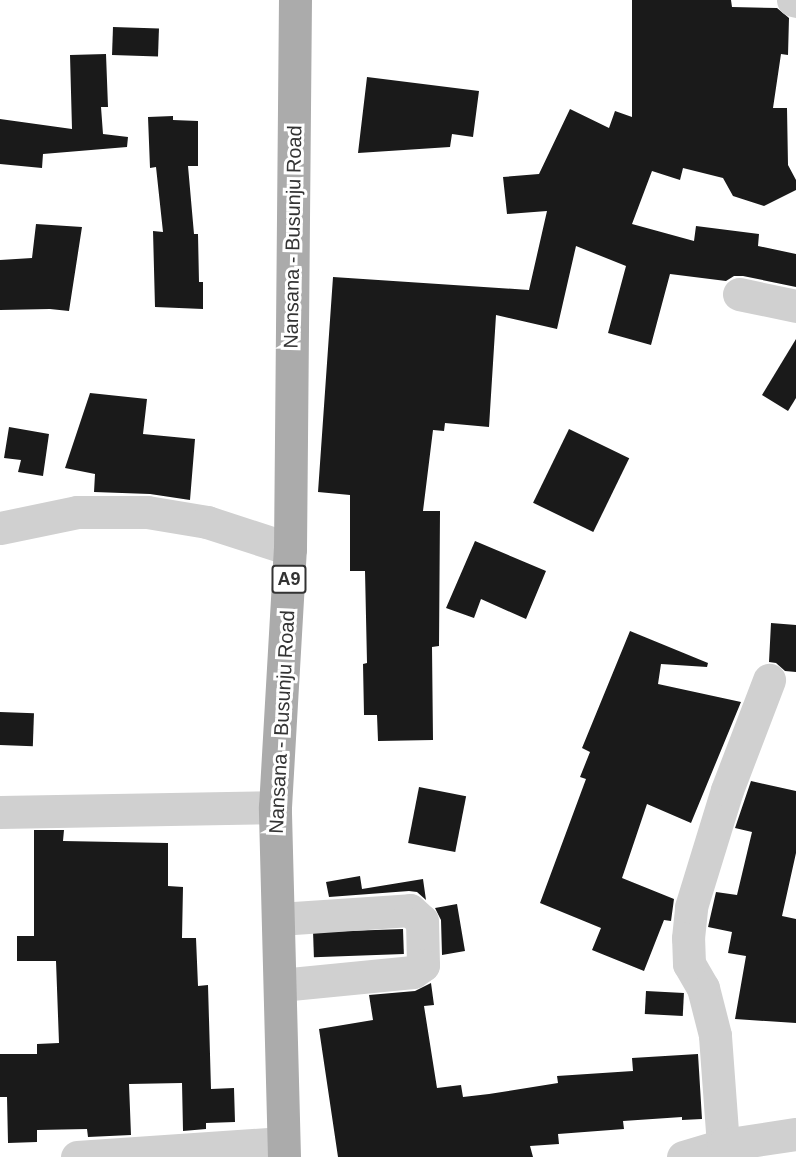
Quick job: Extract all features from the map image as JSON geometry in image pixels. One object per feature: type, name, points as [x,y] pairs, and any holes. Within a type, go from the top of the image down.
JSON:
[{"type":"main road","name":"Nansana - Busunju Road","points":[[284,1150],[275,807],[290,549],[295,0]]},
{"type":"street","points":[[739,294],[796,306]]},
{"type":"street","points":[[0,528],[77,512],[147,513],[207,522],[290,549]]},
{"type":"street","points":[[723,1145],[715,1035],[703,988],[689,964],[688,938],[691,907],[727,790],[769,680]]},
{"type":"street","points":[[0,812],[275,807]]},
{"type":"street","points":[[279,920],[410,910],[422,921],[423,965],[412,972],[281,985]]},
{"type":"street","points":[[683,1157],[723,1145],[796,1134]]},
{"type":"street","points":[[77,1157],[284,1150]]},
{"type":"building","points":[[632,0],[731,0],[732,7],[777,8],[789,18],[788,55],[781,54],[773,108],[787,108],[788,165],[796,180],[796,190],[764,206],[733,196],[723,178],[683,168],[680,180],[652,171],[632,224],[694,241],[696,226],[759,234],[758,246],[796,254],[796,287],[743,276],[734,276],[726,281],[670,274],[651,345],[608,333],[626,266],[576,246],[557,329],[496,315],[489,427],[445,423],[444,431],[433,430],[423,511],[440,511],[439,646],[432,647],[433,740],[378,741],[377,715],[364,715],[363,664],[367,663],[365,571],[350,571],[350,495],[318,492],[333,277],[529,290],[547,211],[507,214],[503,177],[539,174],[570,109],[609,128],[615,111],[632,117]]},
{"type":"building","points":[[113,27],[159,29],[158,57],[112,55]]},
{"type":"building","points":[[106,54],[108,107],[101,107],[103,134],[128,137],[127,147],[43,154],[42,168],[0,164],[0,119],[72,129],[70,55]]},
{"type":"building","points":[[367,77],[479,91],[473,137],[452,134],[450,147],[358,153]]},
{"type":"building","points":[[173,116],[173,120],[198,121],[198,166],[188,166],[194,234],[198,234],[199,282],[203,282],[203,309],[155,307],[153,231],[163,232],[156,167],[150,168],[148,117]]},
{"type":"building","points":[[36,224],[82,227],[69,311],[0,310],[0,260],[32,258]]},
{"type":"building","points":[[796,339],[796,398],[788,411],[762,395]]},
{"type":"building","points":[[90,393],[147,399],[143,434],[195,439],[190,500],[150,494],[94,492],[95,474],[65,468]]},
{"type":"building","points":[[9,427],[49,434],[43,476],[18,472],[21,460],[4,458]]},
{"type":"building","points":[[569,429],[629,458],[593,532],[533,503]]},
{"type":"building","points":[[475,541],[546,571],[526,619],[481,599],[474,618],[446,608]]},
{"type":"building","points":[[771,623],[796,625],[796,672],[785,671],[776,663],[769,662]]},
{"type":"building","points":[[630,631],[708,663],[707,667],[661,664],[658,684],[741,702],[691,823],[647,804],[622,878],[674,899],[671,921],[664,920],[644,971],[592,950],[601,928],[540,903],[586,779],[580,777],[590,752],[582,748]]},
{"type":"building","points":[[0,712],[34,713],[33,746],[0,745]]},
{"type":"building","points":[[751,781],[796,791],[796,853],[782,916],[796,919],[796,1023],[735,1019],[746,956],[728,953],[732,932],[708,927],[716,892],[737,895],[752,832],[735,828]]},
{"type":"building","points":[[419,787],[466,796],[455,852],[408,843]]},
{"type":"building","points":[[34,830],[64,830],[63,841],[168,843],[168,886],[183,887],[182,938],[196,938],[198,986],[208,985],[211,1089],[234,1088],[235,1122],[206,1123],[206,1129],[183,1131],[182,1083],[129,1084],[131,1135],[88,1137],[87,1129],[37,1130],[37,1142],[8,1143],[7,1097],[0,1097],[0,1054],[37,1054],[37,1044],[59,1043],[56,961],[17,961],[17,936],[34,936]]},
{"type":"building","points":[[360,876],[362,889],[423,879],[426,900],[417,892],[409,891],[329,897],[326,882]]},
{"type":"building","points":[[457,904],[465,951],[442,955],[441,920],[435,908]]},
{"type":"building","points":[[403,929],[404,954],[314,957],[313,932]]},
{"type":"building","points":[[431,983],[434,1005],[424,1006],[437,1088],[461,1085],[463,1097],[489,1094],[558,1083],[557,1076],[633,1071],[632,1058],[698,1054],[702,1119],[682,1120],[682,1117],[623,1121],[624,1129],[558,1134],[559,1144],[530,1146],[533,1157],[338,1157],[319,1029],[373,1020],[369,995],[415,991]]},
{"type":"building","points":[[646,991],[684,993],[683,1016],[645,1014]]}]
